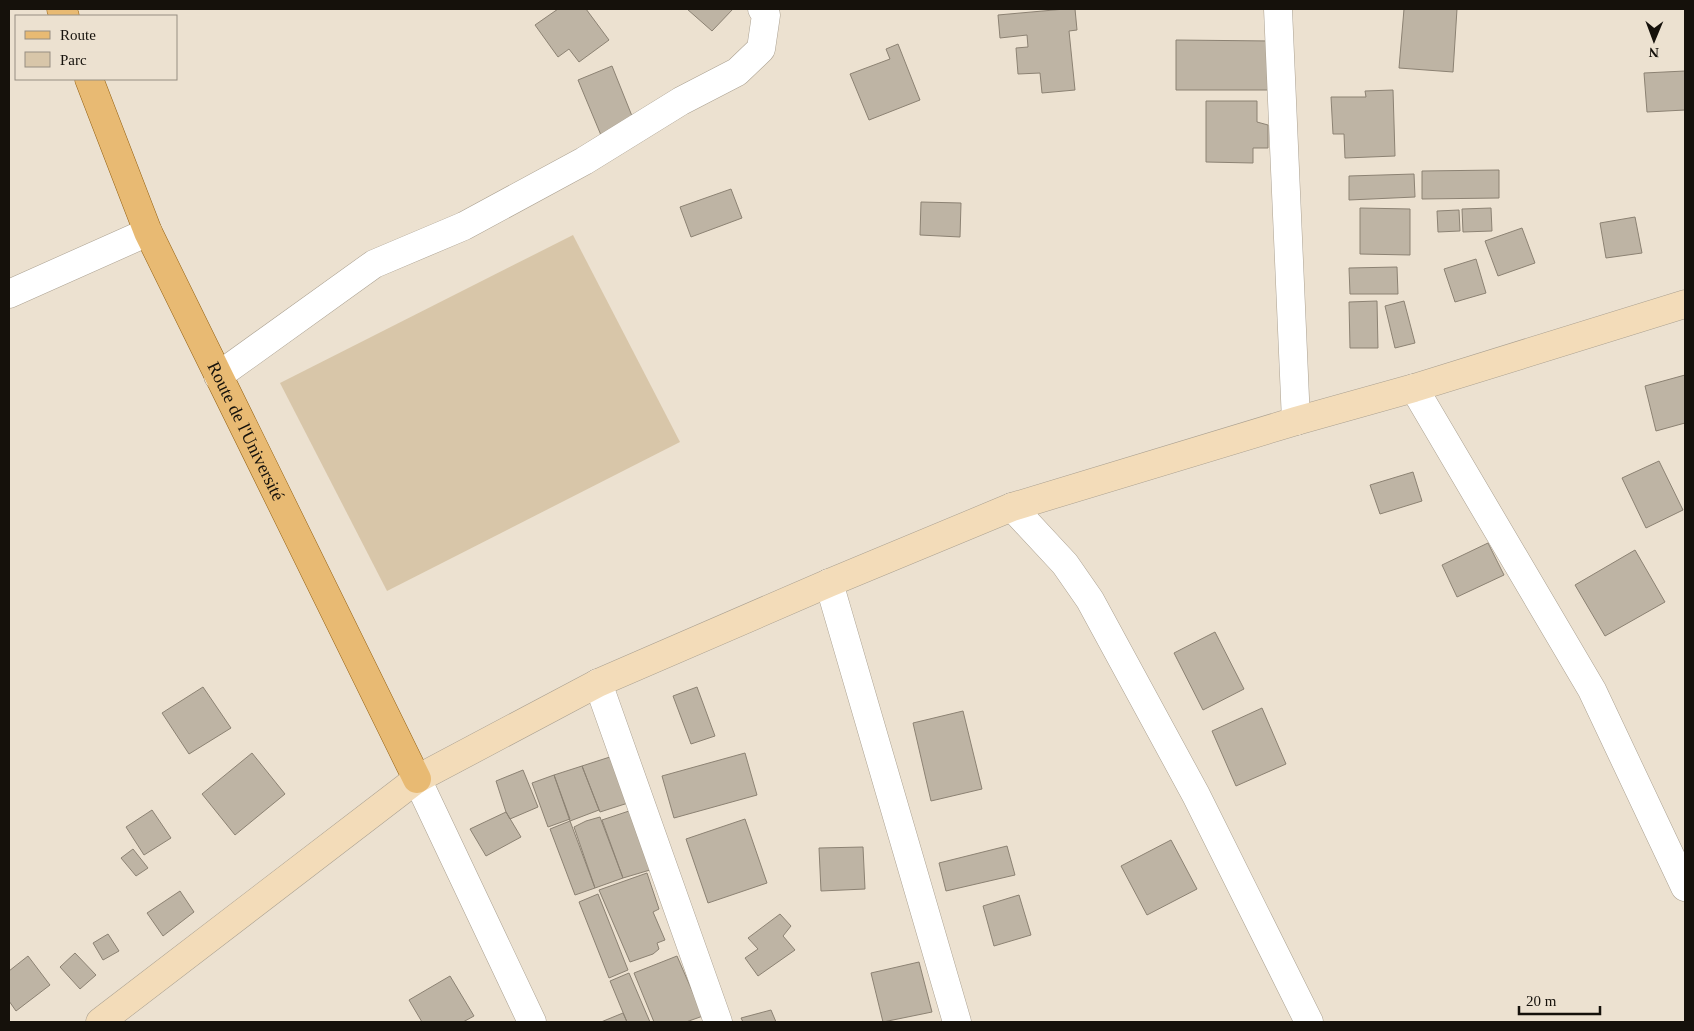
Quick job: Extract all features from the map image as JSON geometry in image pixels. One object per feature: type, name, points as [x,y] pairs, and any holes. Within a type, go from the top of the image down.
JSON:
[{"type":"main road","name":"Route de l'Université","points":[[89,80],[148,232],[417,779]]},
{"type":"main road","points":[[100,1022],[417,779],[598,683],[829,583],[1012,507],[1296,421],[1414,388],[1685,304]]},
{"type":"street","points":[[218,376],[374,264],[464,226],[584,161],[681,101],[738,72],[761,49],[766,15],[762,9]]},
{"type":"street","points":[[1272,12],[1296,421]]},
{"type":"street","points":[[9,294],[148,232]]},
{"type":"street","points":[[1414,388],[1592,690],[1685,886]]},
{"type":"street","points":[[1012,507],[1066,564],[1090,600],[1196,795],[1309,1022]]},
{"type":"street","points":[[829,583],[958,1022]]},
{"type":"street","points":[[598,683],[718,1022]]},
{"type":"street","points":[[417,779],[526,1020]]},
{"type":"green space","points":[[573,235],[680,442],[387,591],[280,383]]},
{"type":"building","points":[[558,9],[586,9],[609,40],[579,62],[569,49],[558,57],[535,25]]},
{"type":"building","points":[[687,9],[733,9],[712,31]]},
{"type":"building","points":[[1075,9],[1077,30],[1069,31],[1075,90],[1042,93],[1040,73],[1018,74],[1016,48],[1028,47],[1027,35],[1000,38],[998,15]]},
{"type":"building","points":[[1404,9],[1457,9],[1453,72],[1399,68]]},
{"type":"building","points":[[1176,40],[1271,41],[1271,90],[1176,90]]},
{"type":"building","points":[[898,44],[920,100],[869,120],[850,74],[890,59],[886,49]]},
{"type":"building","points":[[612,66],[636,126],[603,140],[578,80]]},
{"type":"building","points":[[1685,71],[1685,110],[1647,112],[1644,73]]},
{"type":"building","points":[[1393,90],[1395,156],[1345,158],[1344,134],[1333,134],[1331,97],[1366,97],[1365,91]]},
{"type":"building","points":[[1206,101],[1257,101],[1257,122],[1268,125],[1268,148],[1253,148],[1253,163],[1206,162]]},
{"type":"building","points":[[1499,170],[1499,198],[1422,199],[1422,171]]},
{"type":"building","points":[[1414,174],[1415,197],[1349,200],[1349,176]]},
{"type":"building","points":[[731,189],[742,218],[691,237],[680,207]]},
{"type":"building","points":[[921,202],[961,203],[960,237],[920,235]]},
{"type":"building","points":[[1360,208],[1410,209],[1410,255],[1360,254]]},
{"type":"building","points":[[1491,208],[1492,231],[1463,232],[1462,209]]},
{"type":"building","points":[[1459,210],[1460,231],[1438,232],[1437,211]]},
{"type":"building","points":[[1635,217],[1642,253],[1606,258],[1600,223]]},
{"type":"building","points":[[1522,228],[1535,263],[1498,276],[1485,241]]},
{"type":"building","points":[[1476,259],[1486,293],[1455,302],[1444,269]]},
{"type":"building","points":[[1397,267],[1398,294],[1350,294],[1349,268]]},
{"type":"building","points":[[1377,301],[1378,348],[1350,348],[1349,302]]},
{"type":"building","points":[[1404,301],[1415,343],[1395,348],[1385,306]]},
{"type":"building","points":[[1685,375],[1685,423],[1656,431],[1645,386]]},
{"type":"building","points":[[1659,461],[1683,510],[1646,528],[1622,478]]},
{"type":"building","points":[[1413,472],[1422,501],[1380,514],[1370,485]]},
{"type":"building","points":[[1488,543],[1504,575],[1457,597],[1442,565]]},
{"type":"building","points":[[1635,550],[1665,602],[1605,636],[1575,585]]},
{"type":"building","points":[[1215,632],[1244,689],[1203,710],[1174,653]]},
{"type":"building","points":[[203,687],[231,728],[189,754],[162,713]]},
{"type":"building","points":[[697,687],[715,736],[691,744],[673,696]]},
{"type":"building","points":[[1262,708],[1286,764],[1236,786],[1212,731]]},
{"type":"building","points":[[963,711],[982,789],[931,801],[913,723]]},
{"type":"building","points":[[252,753],[285,794],[235,835],[202,794]]},
{"type":"building","points":[[745,753],[757,795],[674,818],[662,776]]},
{"type":"building","points":[[613,756],[628,803],[600,812],[582,766]]},
{"type":"building","points":[[582,766],[599,810],[570,821],[554,775]]},
{"type":"building","points":[[523,770],[538,807],[510,819],[496,781]]},
{"type":"building","points":[[554,775],[570,819],[548,827],[532,783]]},
{"type":"building","points":[[152,810],[171,838],[144,855],[126,827]]},
{"type":"building","points":[[629,811],[650,870],[623,878],[602,820]]},
{"type":"building","points":[[506,812],[521,837],[486,856],[470,829]]},
{"type":"building","points":[[600,817],[623,878],[595,888],[574,827]]},
{"type":"building","points":[[745,819],[767,883],[708,903],[686,839]]},
{"type":"building","points":[[570,821],[595,888],[575,895],[550,829]]},
{"type":"building","points":[[1171,840],[1197,889],[1147,915],[1121,866]]},
{"type":"building","points":[[1007,846],[1015,875],[946,891],[939,863]]},
{"type":"building","points":[[863,847],[865,889],[821,891],[819,848]]},
{"type":"building","points":[[133,849],[148,868],[136,876],[121,858]]},
{"type":"building","points":[[647,873],[659,909],[653,912],[665,940],[657,943],[659,949],[653,954],[630,962],[599,890]]},
{"type":"building","points":[[180,891],[194,912],[163,936],[147,913]]},
{"type":"building","points":[[598,894],[628,970],[609,978],[579,902]]},
{"type":"building","points":[[1019,895],[1031,935],[994,946],[983,906]]},
{"type":"building","points":[[780,914],[791,926],[783,936],[795,950],[758,976],[745,958],[758,949],[748,938]]},
{"type":"building","points":[[108,934],[119,951],[103,960],[93,943]]},
{"type":"building","points":[[75,953],[96,975],[80,989],[60,967]]},
{"type":"building","points":[[28,956],[50,985],[16,1011],[9,1001],[9,971]]},
{"type":"building","points":[[677,956],[703,1016],[686,1022],[654,1022],[634,973]]},
{"type":"building","points":[[919,962],[932,1012],[883,1022],[871,973]]},
{"type":"building","points":[[629,973],[650,1022],[627,1022],[610,981]]},
{"type":"building","points":[[450,976],[474,1016],[463,1022],[422,1022],[409,1000]]},
{"type":"building","points":[[771,1010],[776,1022],[743,1022],[741,1018]]},
{"type":"building","points":[[623,1013],[627,1022],[601,1022]]}]
